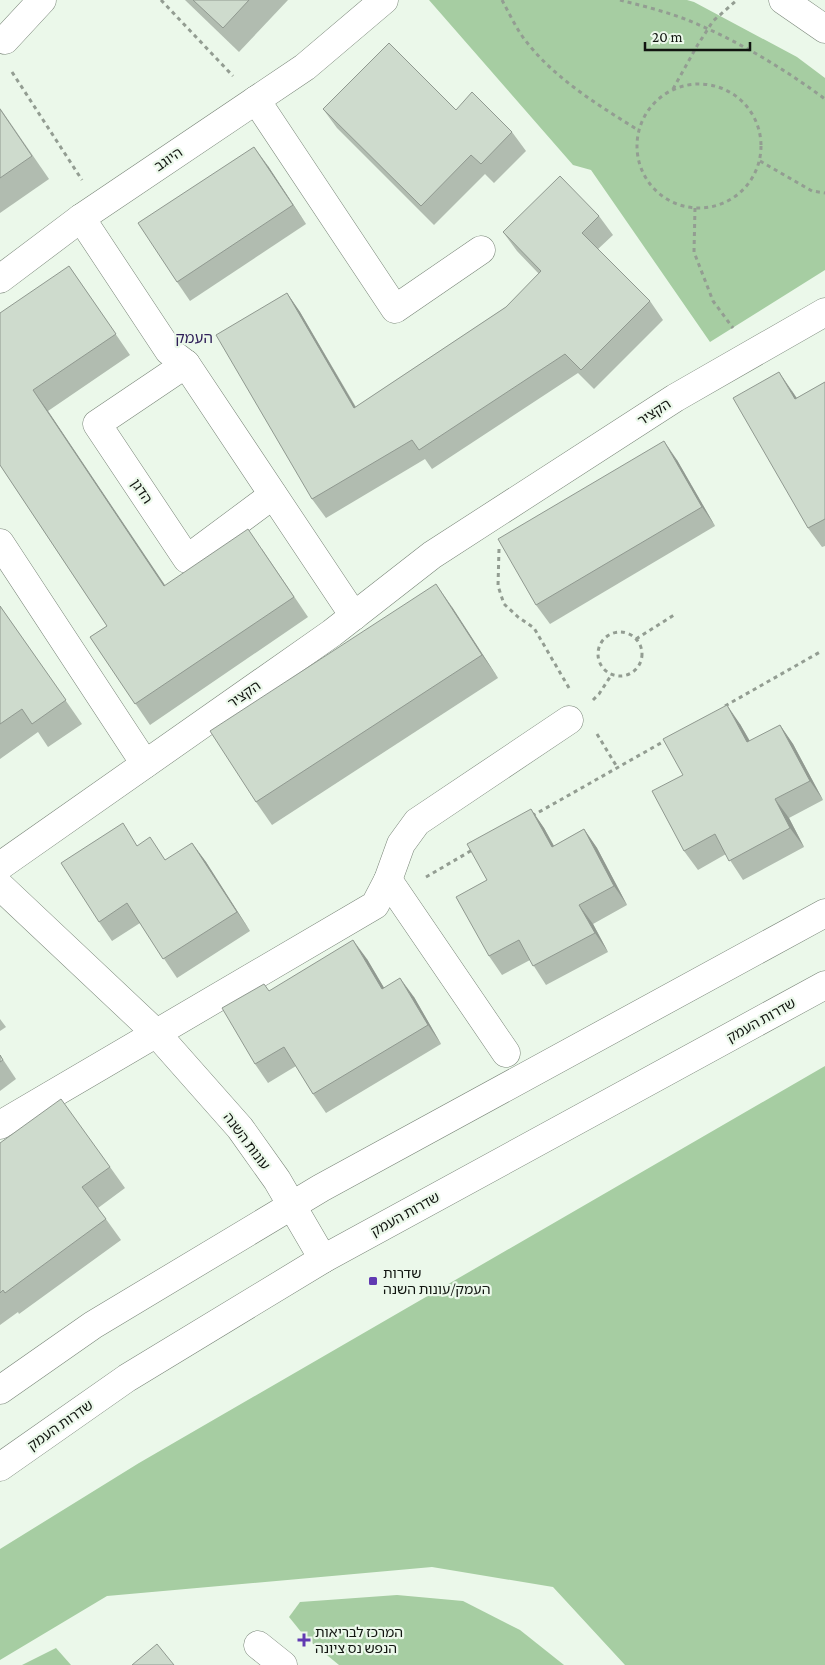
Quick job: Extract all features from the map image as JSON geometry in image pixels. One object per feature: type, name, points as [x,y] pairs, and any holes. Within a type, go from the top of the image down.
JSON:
[{"type":"street","points":[[6,53],[42,0]]},
{"type":"street","name":"היוגב","points":[[336,41],[365,0]]},
{"type":"street","name":"היוגב","points":[[0,279],[90,212],[305,67],[384,0]]},
{"type":"street","points":[[784,0],[825,28]]},
{"type":"street","points":[[256,100],[395,309],[481,250]]},
{"type":"street","points":[[90,212],[169,351],[186,364],[354,616]]},
{"type":"street","name":"הקציר","points":[[0,866],[354,616],[432,555],[675,398],[825,312]]},
{"type":"street","name":"הדגן","points":[[186,364],[97,424],[187,558],[273,494]]},
{"type":"street","points":[[0,544],[145,764]]},
{"type":"street","points":[[0,1125],[375,905],[392,887],[401,844],[417,822],[578,714]]},
{"type":"street","name":"עונות השנה","points":[[0,886],[156,1032],[240,1128],[277,1180],[323,1260]]},
{"type":"street","points":[[392,887],[506,1053]]},
{"type":"street","points":[[0,1390],[93,1325],[291,1205],[825,913]]},
{"type":"street","name":"שדרות העמק","points":[[0,1467],[127,1378],[323,1260],[825,985]]},
{"type":"street","points":[[258,1645],[283,1665]]},
{"type":"path","points":[[161,0],[256,100]]},
{"type":"path","points":[[502,0],[524,40],[553,71],[591,101],[638,130]]},
{"type":"path","points":[[620,0],[688,20],[708,29],[745,47],[793,75],[825,99]]},
{"type":"path","points":[[673,89],[713,21],[737,0]]},
{"type":"path","points":[[6,53],[90,212]]},
{"type":"path","points":[[694,84],[715,85],[743,100],[756,118],[762,139],[760,161],[751,181],[736,197],[716,206],[695,208],[674,203],[656,192],[643,173],[637,152],[638,130],[648,110],[655,102],[673,89],[694,84]]},
{"type":"path","points":[[760,161],[812,190],[825,193]]},
{"type":"path","points":[[695,208],[694,252],[713,300],[751,355]]},
{"type":"path","points":[[486,520],[499,545],[500,566],[498,586],[504,604],[534,628],[578,714],[617,768]]},
{"type":"path","points":[[636,639],[674,615]]},
{"type":"path","points":[[620,632],[627,633],[636,639],[639,642],[642,655],[637,668],[625,675],[612,674],[606,670],[601,664],[599,649],[606,637],[620,632]]},
{"type":"path","points":[[719,710],[820,652]]},
{"type":"path","points":[[524,821],[668,739]]},
{"type":"path","points":[[392,887],[482,845]]},
{"type":"green space","points":[[429,0],[687,0],[797,57],[825,78],[825,270],[710,342],[591,170],[573,165]]},
{"type":"green space","points":[[825,1066],[825,1665],[625,1665],[553,1587],[432,1567],[107,1596],[0,1660],[0,1549],[139,1463]]},
{"type":"green space","points":[[397,1595],[463,1601],[520,1630],[564,1665],[339,1665],[306,1638],[289,1617],[300,1602]]},
{"type":"green space","points":[[56,1648],[71,1665],[22,1665]]},
{"type":"building","points":[[193,0],[249,0],[223,28]]},
{"type":"building","points":[[389,43],[456,110],[472,92],[512,132],[481,164],[471,155],[421,206],[323,109]]},
{"type":"building","points":[[0,109],[32,156],[0,178]]},
{"type":"building","points":[[254,147],[293,205],[177,282],[138,223]]},
{"type":"building","points":[[560,176],[599,216],[582,233],[650,301],[581,370],[565,354],[419,450],[412,440],[312,499],[216,335],[287,293],[354,408],[506,307],[541,271],[503,232]]},
{"type":"building","points":[[69,266],[116,334],[33,390],[164,586],[248,529],[294,597],[135,704],[90,637],[107,626],[0,465],[0,313]]},
{"type":"building","points":[[779,372],[795,399],[825,382],[825,519],[808,528],[733,398]]},
{"type":"building","points":[[664,441],[702,507],[536,605],[498,539]]},
{"type":"building","points":[[436,584],[482,655],[256,802],[210,731]]},
{"type":"building","points":[[0,606],[66,700],[32,724],[22,709],[0,724]]},
{"type":"building","points":[[727,705],[747,742],[780,725],[810,781],[775,799],[790,828],[729,861],[715,834],[684,851],[652,791],[683,775],[663,739]]},
{"type":"building","points":[[531,809],[552,847],[584,829],[614,886],[579,905],[595,933],[533,966],[519,940],[489,956],[456,897],[487,880],[467,844]]},
{"type":"building","points":[[123,823],[137,846],[150,837],[165,860],[192,843],[237,912],[163,959],[127,903],[99,922],[61,863]]},
{"type":"building","points":[[353,940],[382,989],[400,978],[428,1025],[313,1094],[284,1047],[255,1064],[222,1008],[264,984],[269,991]]},
{"type":"building","points":[[61,1099],[110,1167],[82,1187],[106,1219],[5,1293],[3,1290],[0,1293],[0,1143]]},
{"type":"building","points":[[157,1644],[174,1665],[132,1665]]},
{"type":"place","name":"שדרות העמק/עונות השנה","points":[[373,1281]]},
{"type":"place","name":"המרכז לבריאות הנפש נס ציונה","points":[[304,1640]]},
{"type":"district","name":"העמק","points":[[194,338]]}]
